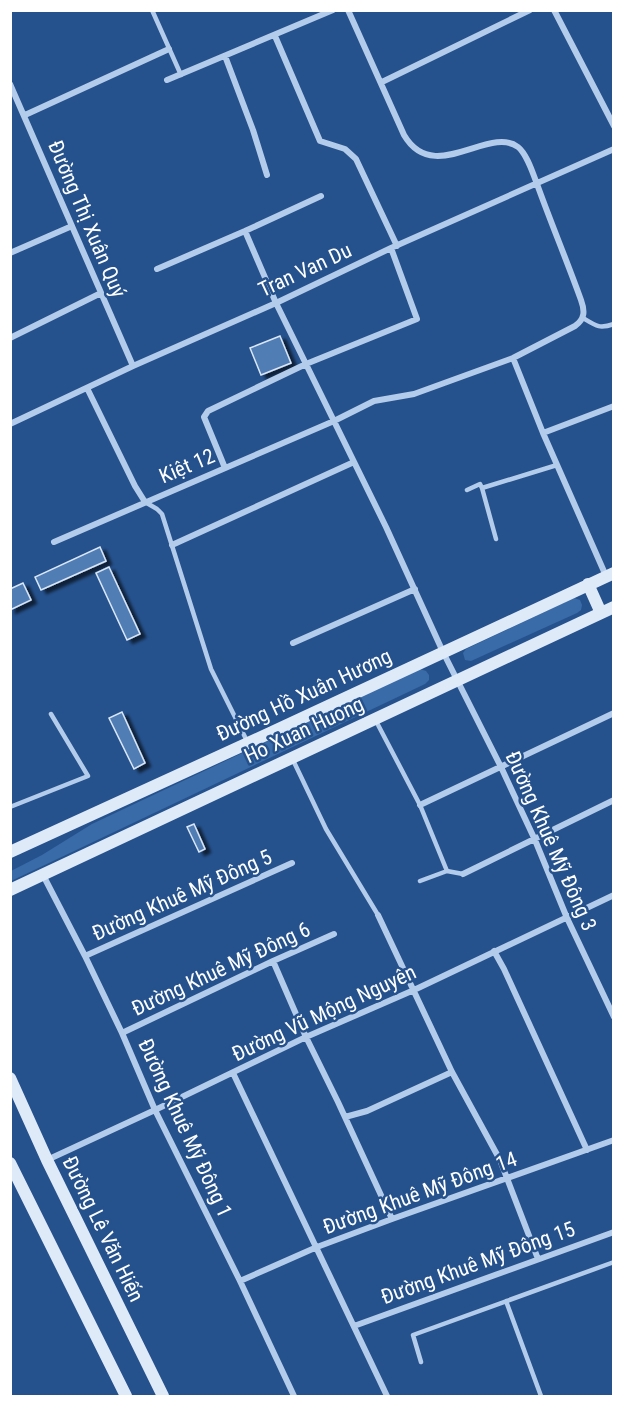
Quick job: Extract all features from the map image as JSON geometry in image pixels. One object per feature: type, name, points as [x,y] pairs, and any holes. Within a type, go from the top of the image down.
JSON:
[{"type":"main road","name":"Đường Hồ Xuân Hương","points":[[10,852],[610,574]]},
{"type":"main road","points":[[588,584],[601,613]]},
{"type":"main road","name":"Ho Xuan Huong","points":[[12,890],[614,607]]},
{"type":"main road","name":"Đường Lê Văn Hiến","points":[[10,1078],[47,1160],[163,1396]]},
{"type":"main road","points":[[10,1163],[126,1396]]},
{"type":"street","points":[[167,80],[333,10]]},
{"type":"street","points":[[348,10],[404,135],[407,141],[418,150],[441,156],[503,142],[512,143],[520,148],[532,170],[582,300],[583,318]]},
{"type":"street","points":[[382,82],[530,10]]},
{"type":"street","points":[[554,10],[614,126]]},
{"type":"street","points":[[225,468],[204,417],[205,413],[306,364],[417,319],[394,247],[365,176],[349,151],[320,141],[275,36]]},
{"type":"street","points":[[24,115],[169,49]]},
{"type":"street","points":[[225,56],[267,175]]},
{"type":"street","name":"Đường Thị Xuân Quý","points":[[10,84],[133,366]]},
{"type":"street","name":"Tran Van Du","points":[[10,424],[394,247],[614,149]]},
{"type":"street","points":[[157,269],[321,196]]},
{"type":"street","points":[[10,253],[72,226]]},
{"type":"street","name":"Đường Khuê Mỹ Đông 3","points":[[245,231],[276,303],[415,589],[443,652],[501,767],[535,840],[567,918],[614,1017]]},
{"type":"street","points":[[10,338],[101,294]]},
{"type":"street","name":"Kiệt 12","points":[[54,542],[334,421],[374,401],[414,394],[513,358],[575,326],[583,318]]},
{"type":"street","points":[[513,358],[557,465],[610,574]]},
{"type":"street","points":[[87,388],[135,486],[146,502]]},
{"type":"street","points":[[543,433],[614,406]]},
{"type":"street","points":[[172,545],[354,462]]},
{"type":"street","points":[[293,643],[415,589]]},
{"type":"street","points":[[420,805],[614,713]]},
{"type":"street","points":[[463,874],[614,800]]},
{"type":"street","name":"Đường Khuê Mỹ Đông 5","points":[[86,956],[292,863]]},
{"type":"street","name":"Đường Khuê Mỹ Đông 1","points":[[43,875],[86,956],[156,1110],[294,1396]]},
{"type":"street","name":"Đường Vũ Mộng Nguyên","points":[[47,1160],[614,895]]},
{"type":"street","points":[[378,915],[452,1072],[500,1160],[538,1259]]},
{"type":"street","name":"Đường Khuê Mỹ Đông 6","points":[[122,1033],[334,934]]},
{"type":"street","points":[[494,951],[588,1150]]},
{"type":"street","points":[[273,961],[306,1037],[392,1219]]},
{"type":"street","points":[[345,1117],[367,1111],[452,1072]]},
{"type":"street","points":[[233,1073],[387,1396]]},
{"type":"street","name":"Đường Khuê Mỹ Đông 14","points":[[240,1281],[317,1247],[614,1140]]},
{"type":"street","name":"Đường Khuê Mỹ Đông 15","points":[[354,1326],[614,1232]]},
{"type":"lane","points":[[152,10],[181,75]]},
{"type":"lane","points":[[583,318],[600,327],[614,324]]},
{"type":"lane","points":[[482,488],[557,465]]},
{"type":"lane","points":[[466,490],[480,484],[496,539]]},
{"type":"lane","points":[[146,502],[162,514],[212,669],[248,743]]},
{"type":"lane","points":[[10,807],[88,776],[51,714]]},
{"type":"lane","points":[[375,719],[420,805],[447,870]]},
{"type":"lane","points":[[292,757],[326,829],[378,915]]},
{"type":"lane","points":[[420,881],[447,870],[463,874]]},
{"type":"lane","points":[[421,1362],[413,1335],[614,1262]]},
{"type":"lane","points":[[506,1301],[542,1396]]},
{"type":"shaded area","points":[[574,598],[580,600],[582,605],[581,610],[577,613],[471,661],[465,660],[463,653],[466,649]]},
{"type":"shaded area","points":[[420,669],[429,675],[429,680],[425,684],[11,881],[11,871],[92,824]]},
{"type":"building","points":[[280,336],[291,363],[261,375],[250,348]]},
{"type":"building","points":[[100,547],[106,561],[41,590],[35,577]]},
{"type":"building","points":[[109,567],[140,634],[127,640],[96,573]]},
{"type":"building","points":[[23,583],[31,600],[10,610],[10,589]]},
{"type":"building","points":[[122,712],[145,763],[134,769],[109,718]]},
{"type":"building","points":[[194,824],[205,849],[199,852],[187,827]]}]
